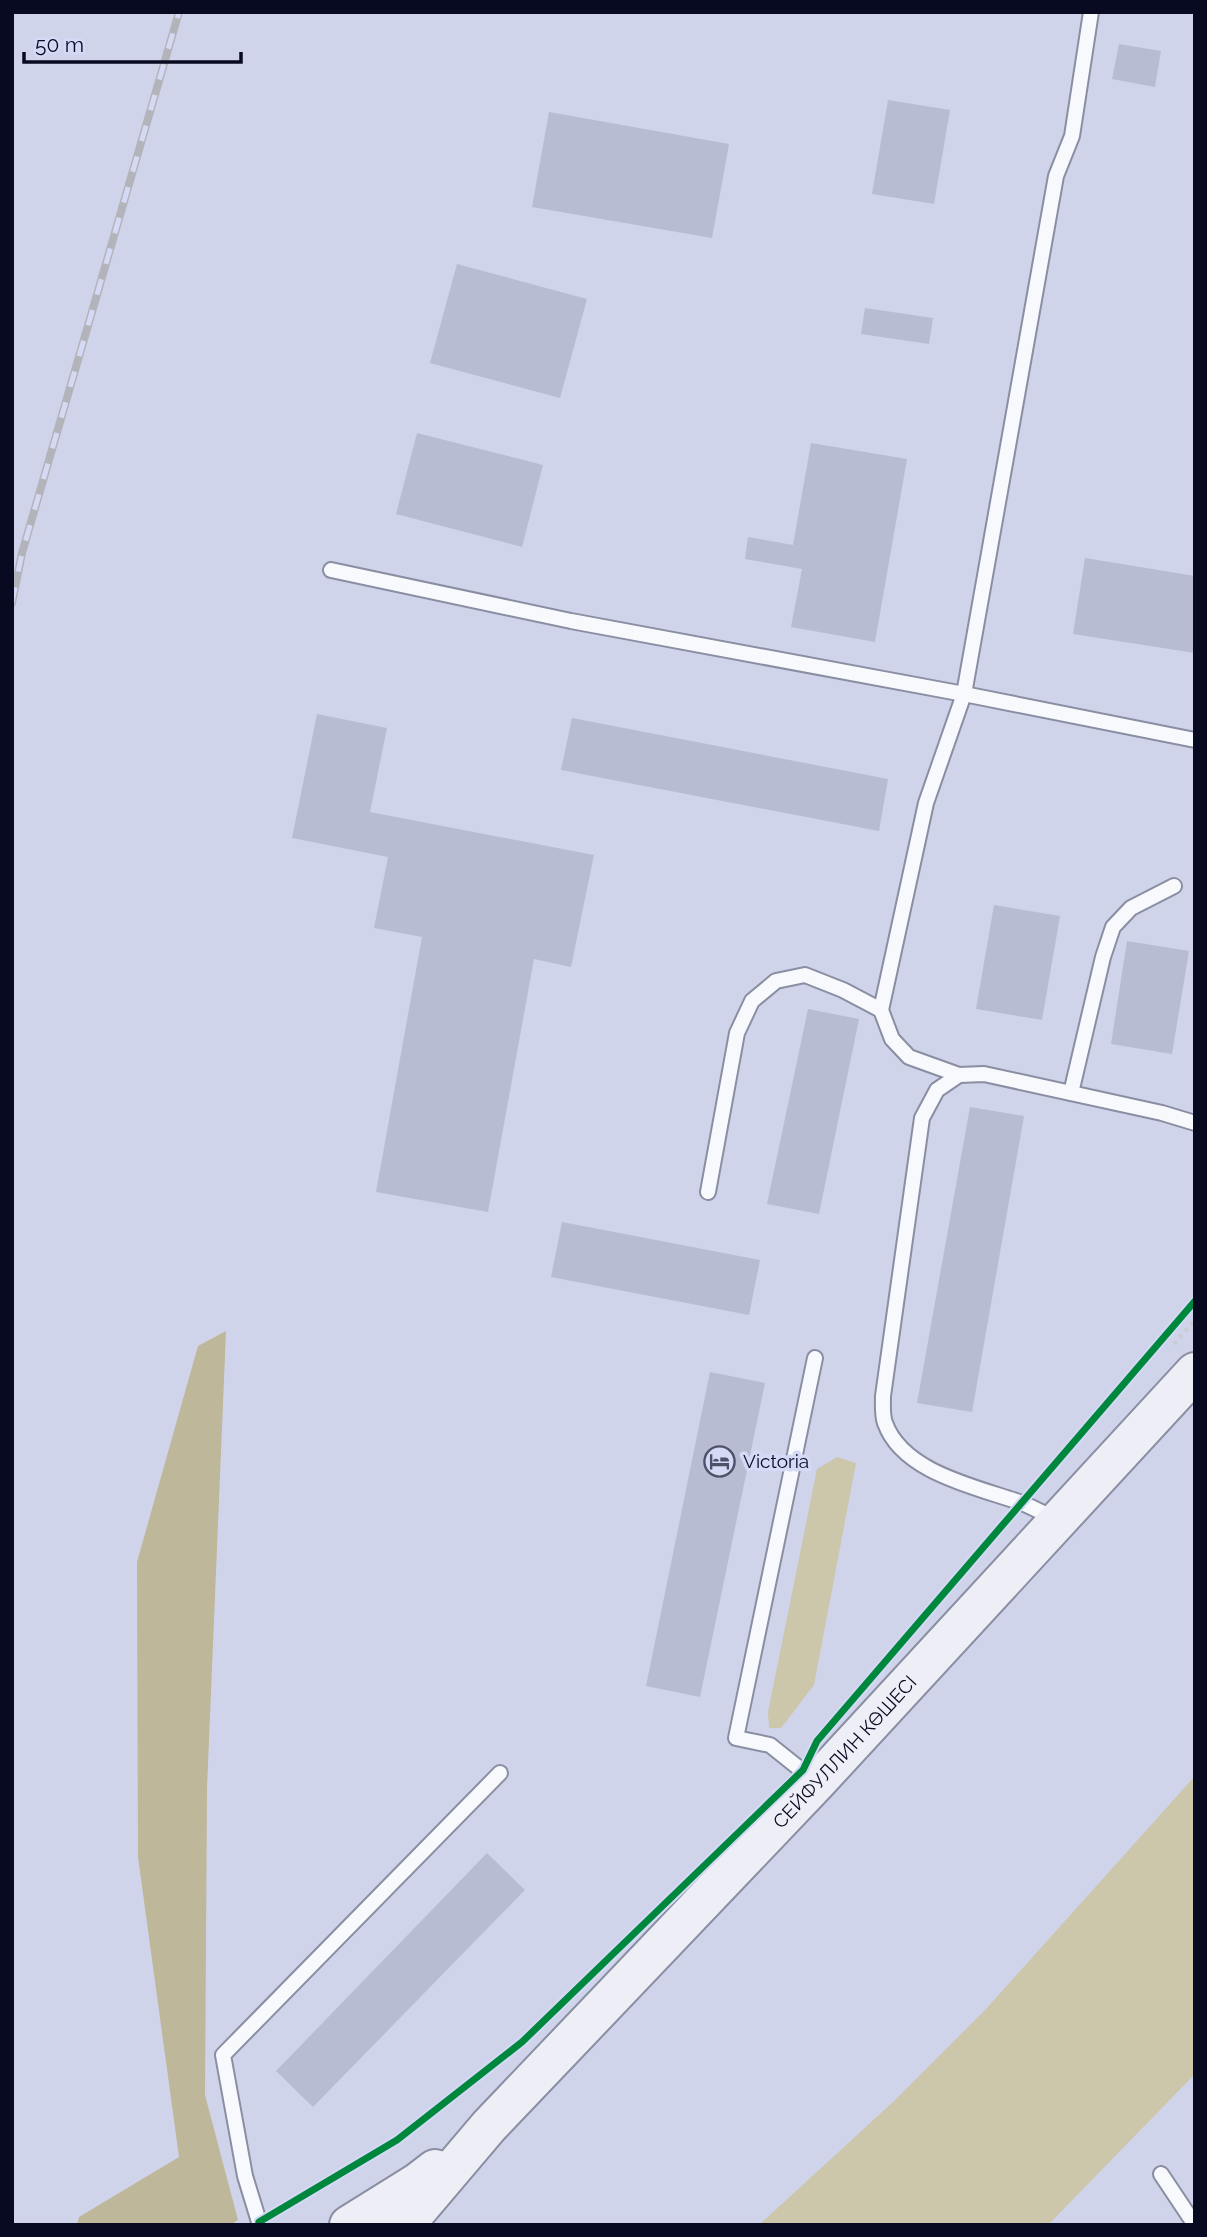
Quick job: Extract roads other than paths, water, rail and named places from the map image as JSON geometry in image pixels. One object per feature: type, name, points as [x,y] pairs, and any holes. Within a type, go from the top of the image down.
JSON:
[{"type":"main road","name":"СЕЙФУЛЛИН КӨШЕСІ","points":[[489,2126],[816,1783],[1195,1372]]},
{"type":"main road","points":[[349,2225],[418,2182],[489,2126]]},
{"type":"main road","points":[[405,2225],[489,2126]]},
{"type":"lane","points":[[1091,12],[1072,136],[1056,176],[964,694],[926,803],[881,1010],[892,1039],[909,1057],[959,1075],[985,1074],[1195,1123]]},
{"type":"lane","points":[[331,570],[571,621],[1195,740]]},
{"type":"lane","points":[[1072,1093],[1103,957],[1113,927],[1131,908],[1174,886]]},
{"type":"lane","points":[[708,1192],[737,1033],[752,1000],[776,981],[805,975],[843,990],[881,1010]]},
{"type":"lane","points":[[959,1075],[937,1090],[922,1118],[883,1396],[884,1421],[893,1438],[912,1458],[932,1471],[1032,1507],[1058,1520]]},
{"type":"lane","points":[[814,1357],[736,1738],[770,1745],[816,1783]]},
{"type":"lane","points":[[260,2225],[245,2176],[223,2055],[500,1773]]},
{"type":"lane","points":[[1161,2174],[1195,2225]]},
{"type":"railway","points":[[12,603],[22,553],[179,12]]},
{"type":"place","name":"Victoria","points":[[720,1461]]}]
